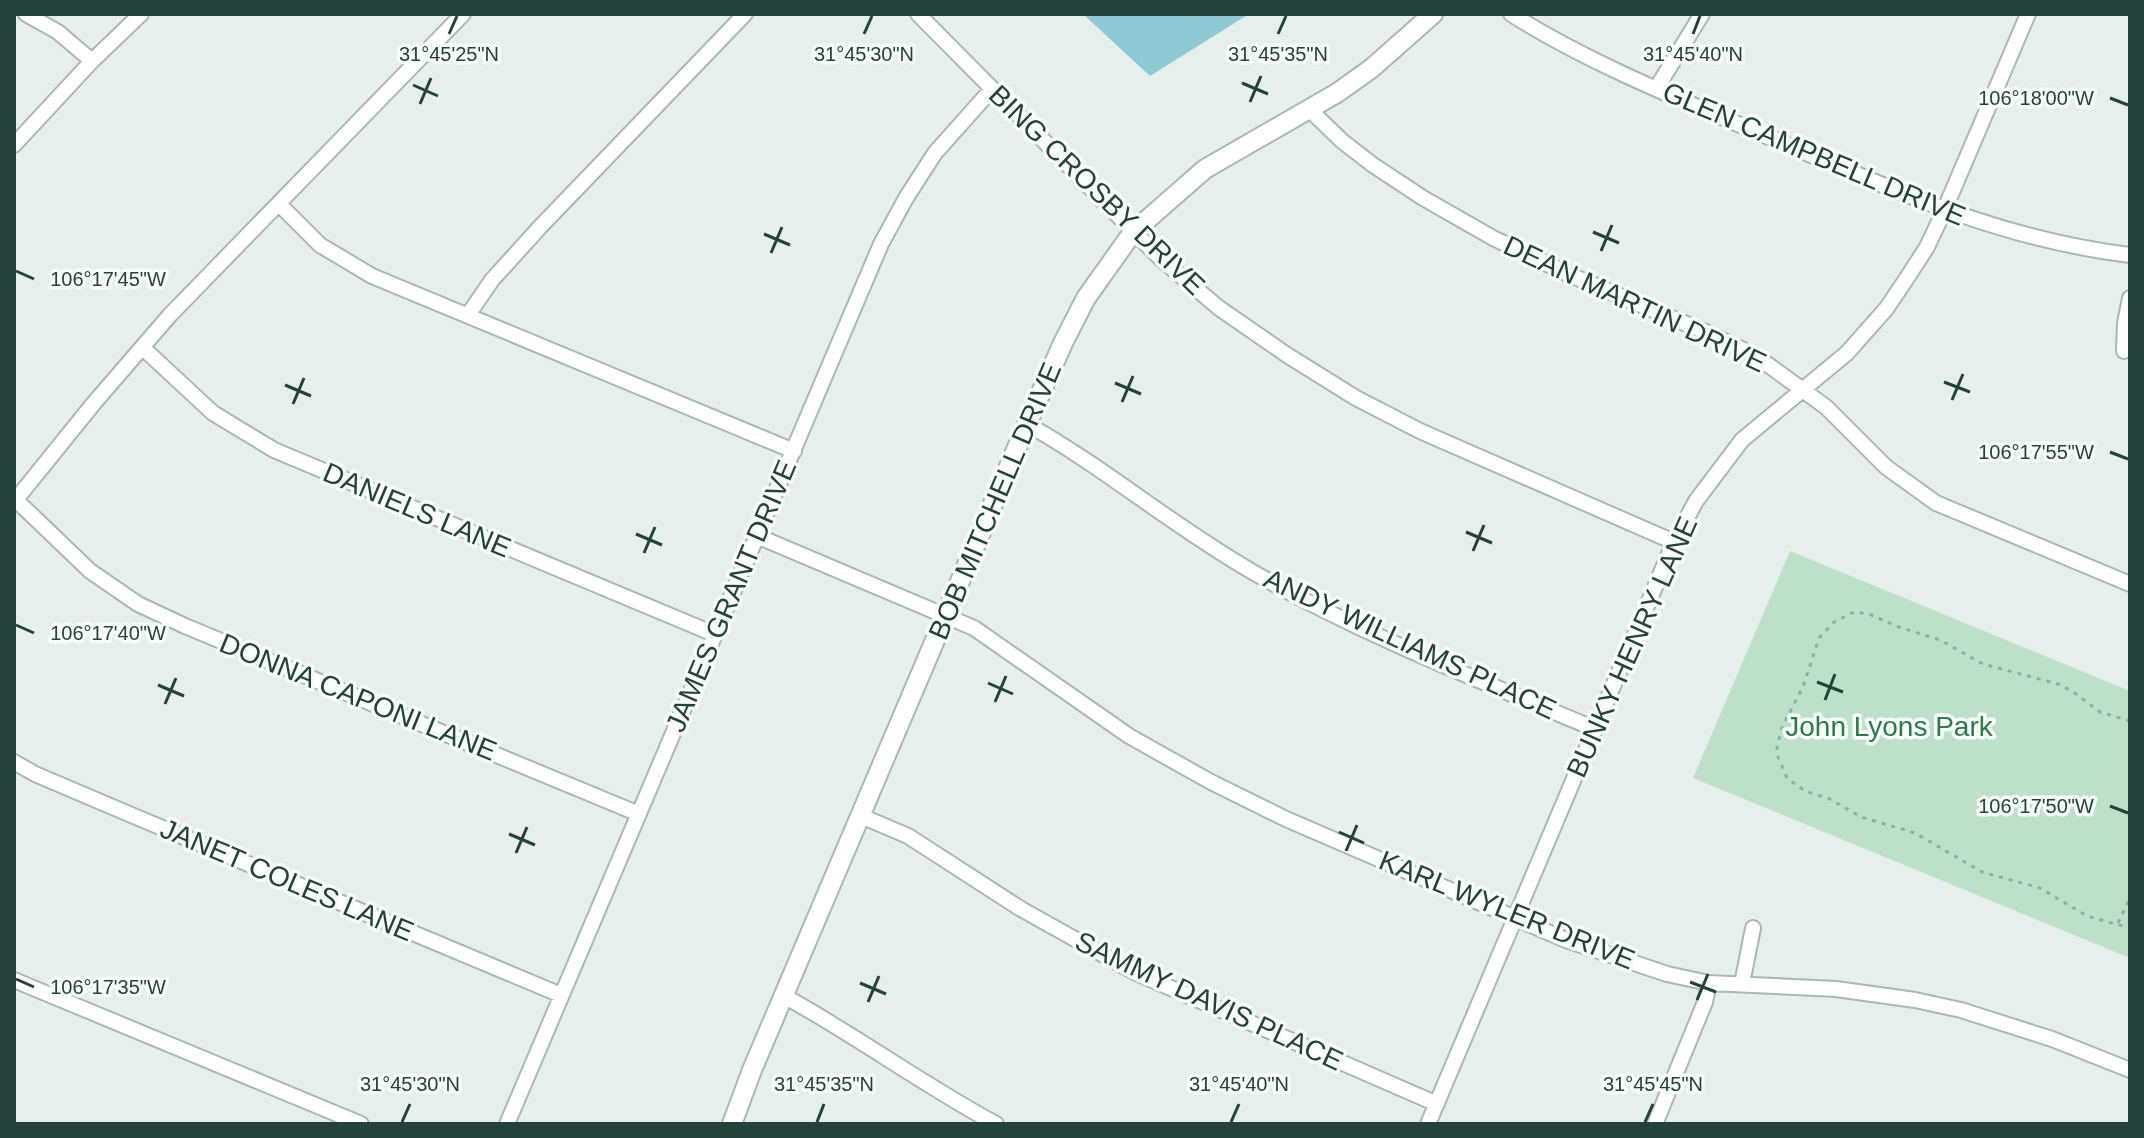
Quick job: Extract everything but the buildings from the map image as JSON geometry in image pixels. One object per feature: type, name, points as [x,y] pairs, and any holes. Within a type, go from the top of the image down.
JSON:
[{"type":"street","points":[[26,14],[58,32],[92,61]]},
{"type":"street","points":[[14,145],[92,61],[141,14]]},
{"type":"street","points":[[15,501],[170,315],[463,14]]},
{"type":"street","points":[[468,315],[492,280],[540,227],[745,14]]},
{"type":"street","name":"BING CROSBY DRIVE","points":[[918,14],[1133,232],[1219,308],[1356,398],[1420,431],[1674,542]]},
{"type":"street","name":"BOB MITCHELL DRIVE","points":[[732,1124],[752,1070],[1027,424],[1086,298],[1133,232],[1205,169],[1337,93],[1372,68],[1433,14]]},
{"type":"street","name":"GLEN CAMPBELL DRIVE","points":[[1511,14],[1607,67],[1944,211],[2000,230],[2054,243],[2130,255]]},
{"type":"street","points":[[1656,89],[1702,14]]},
{"type":"street","name":"BUNKY HENRY LANE","points":[[1428,1124],[1674,542],[1696,501],[1742,440],[1847,353],[1886,309],[1927,247],[2028,14]]},
{"type":"street","name":"JAMES GRANT DRIVE","points":[[507,1124],[881,244],[935,153],[992,89]]},
{"type":"street","name":"DEAN MARTIN DRIVE","points":[[1309,109],[1373,165],[1481,231],[1570,275],[1756,356],[1804,389],[1835,415],[1886,467],[1936,503],[2130,584]]},
{"type":"street","points":[[280,205],[301,228],[333,254],[372,276],[794,451]]},
{"type":"street","points":[[2124,351],[2130,298]]},
{"type":"street","name":"DANIELS LANE","points":[[143,348],[213,413],[265,446],[714,634]]},
{"type":"street","name":"ANDY WILLIAMS PLACE","points":[[1027,424],[1072,449],[1188,532],[1300,598],[1406,649],[1595,729]]},
{"type":"street","name":"DONNA CAPONI LANE","points":[[15,501],[90,571],[138,604],[639,814]]},
{"type":"street","name":"KARL WYLER DRIVE","points":[[757,536],[974,628],[1129,736],[1286,819],[1614,958],[1709,983],[1836,989],[1915,1000],[1961,1010],[2052,1039],[2130,1070]]},
{"type":"street","name":"JANET COLES LANE","points":[[14,762],[144,821],[561,995]]},
{"type":"street","name":"SAMMY DAVIS PLACE","points":[[861,816],[908,836],[1021,909],[1134,972],[1437,1104]]},
{"type":"street","points":[[1742,984],[1753,928]]},
{"type":"street","points":[[14,980],[361,1124]]},
{"type":"street","points":[[1655,1124],[1705,1002],[1709,983]]},
{"type":"street","points":[[784,996],[834,1024],[974,1119],[996,1124]]},
{"type":"path","points":[[2130,721],[2100,712],[2058,684],[1983,664],[1940,640],[1869,614],[1854,612],[1834,622],[1819,638],[1803,687],[1783,725],[1777,746],[1787,778],[1805,791],[1830,799],[1861,817],[1924,837],[1982,872],[2040,888],[2076,910],[2130,928]]},
{"type":"path","points":[[2117,924],[2130,898]]},
{"type":"green space","name":"John Lyons Park","points":[[1790,551],[2130,691],[2130,958],[1693,778]]},
{"type":"water","points":[[1083,14],[1249,14],[1150,76]]}]
